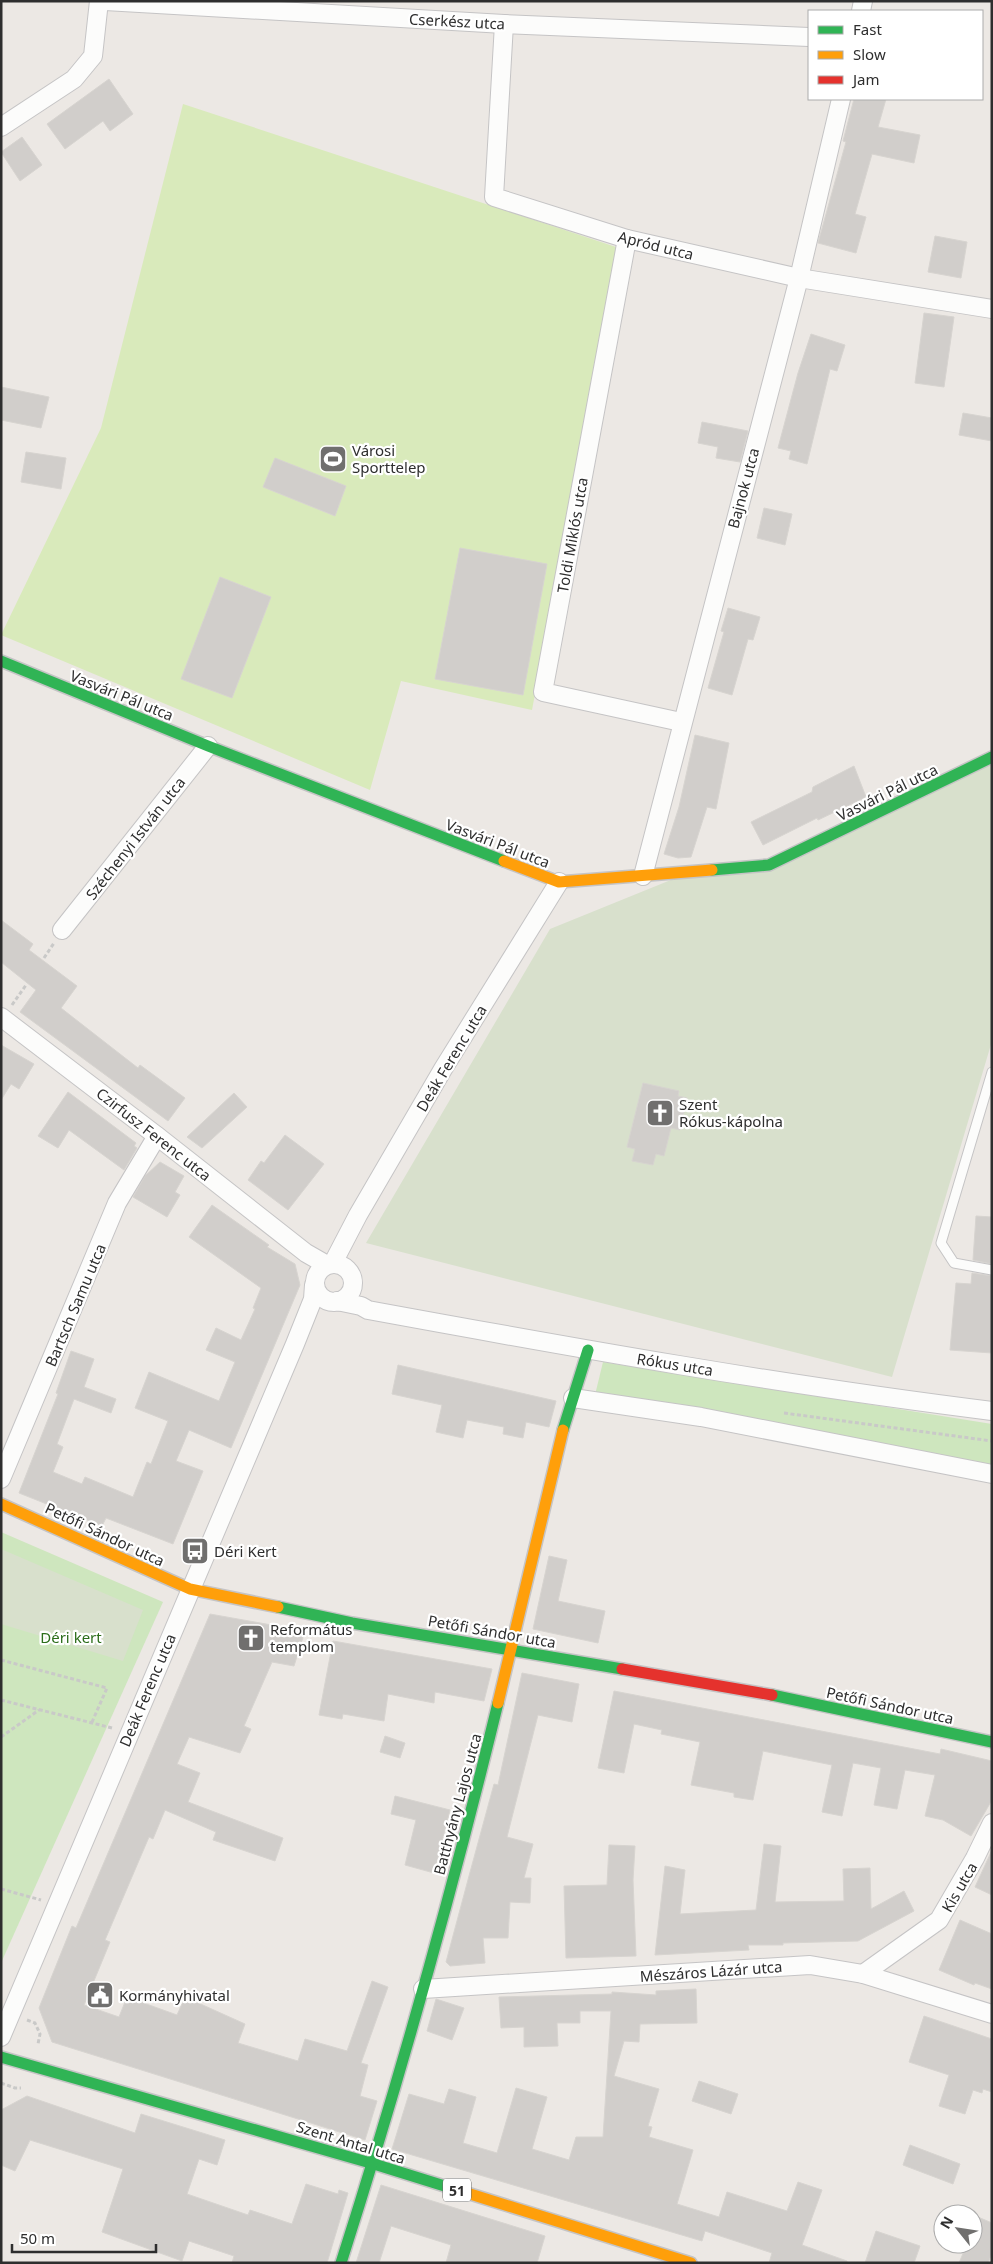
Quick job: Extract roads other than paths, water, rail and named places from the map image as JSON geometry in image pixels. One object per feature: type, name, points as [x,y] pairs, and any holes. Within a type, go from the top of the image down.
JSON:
[{"type":"street","points":[[1,127],[74,79],[94,56],[99,1]]},
{"type":"street","name":"Cserkész utca","points":[[105,1],[504,24],[808,37]]},
{"type":"street","name":"Apród utca","points":[[504,24],[494,197],[627,238],[799,278],[992,309]]},
{"type":"street","name":"Bajnok utca","points":[[643,876],[799,278],[840,100]]},
{"type":"street","name":"Toldi Miklós utca","points":[[627,238],[543,692],[682,722]]},
{"type":"street","name":"Vasvári Pál utca","points":[[1,661],[208,746],[559,882],[769,865],[992,757]]},
{"type":"street","name":"Széchenyi István utca","points":[[62,930],[208,746]]},
{"type":"street","name":"Deák Ferenc utca","points":[[330,1264],[443,1069],[559,882]]},
{"type":"street","name":"Czirfusz Ferenc utca","points":[[2,1019],[157,1136],[306,1253],[330,1264]]},
{"type":"street","name":"Bartsch Samu utca","points":[[1,1478],[117,1203],[157,1136]]},
{"type":"street","points":[[295,1344],[322,1308],[348,1296],[353,1285],[347,1237]]},
{"type":"street","points":[[306,1253],[312,1264],[320,1296],[334,1301]]},
{"type":"street","points":[[295,1344],[313,1299],[317,1273],[330,1264],[340,1264],[351,1276],[361,1306]]},
{"type":"street","name":"Rókus utca","points":[[334,1301],[361,1306],[368,1310],[588,1350],[872,1396],[992,1411]]},
{"type":"street","name":"Deák Ferenc utca","points":[[1,2037],[295,1344]]},
{"type":"street","name":"Batthyány Lajos utca","points":[[341,2263],[374,2164],[423,1989],[512,1649],[572,1398],[588,1350]]},
{"type":"street","points":[[572,1398],[701,1417],[992,1474]]},
{"type":"street","name":"Petőfi Sándor utca","points":[[1,1504],[190,1589],[352,1623],[758,1692],[992,1742]]},
{"type":"street","name":"Kis utca","points":[[863,1974],[939,1920],[976,1858],[992,1823]]},
{"type":"street","name":"Mészáros Lázár utca","points":[[423,1989],[810,1965],[863,1974],[992,2014]]},
{"type":"street","name":"Szent Antal utca","points":[[1,2057],[374,2164],[691,2263]]},
{"type":"lane","points":[[992,1072],[941,1243],[954,1263],[992,1270]]},
{"type":"place","name":"Városi Sporttelep","points":[[333,459]]},
{"type":"place","name":"Szent Rókus-kápolna","points":[[660,1113]]},
{"type":"place","name":"Déri Kert","points":[[195,1551]]},
{"type":"place","name":"Református templom","points":[[251,1638]]},
{"type":"place","name":"Kormányhivatal","points":[[100,1995]]},
{"type":"park label","name":"Déri kert","points":[[71,1637]]}]
